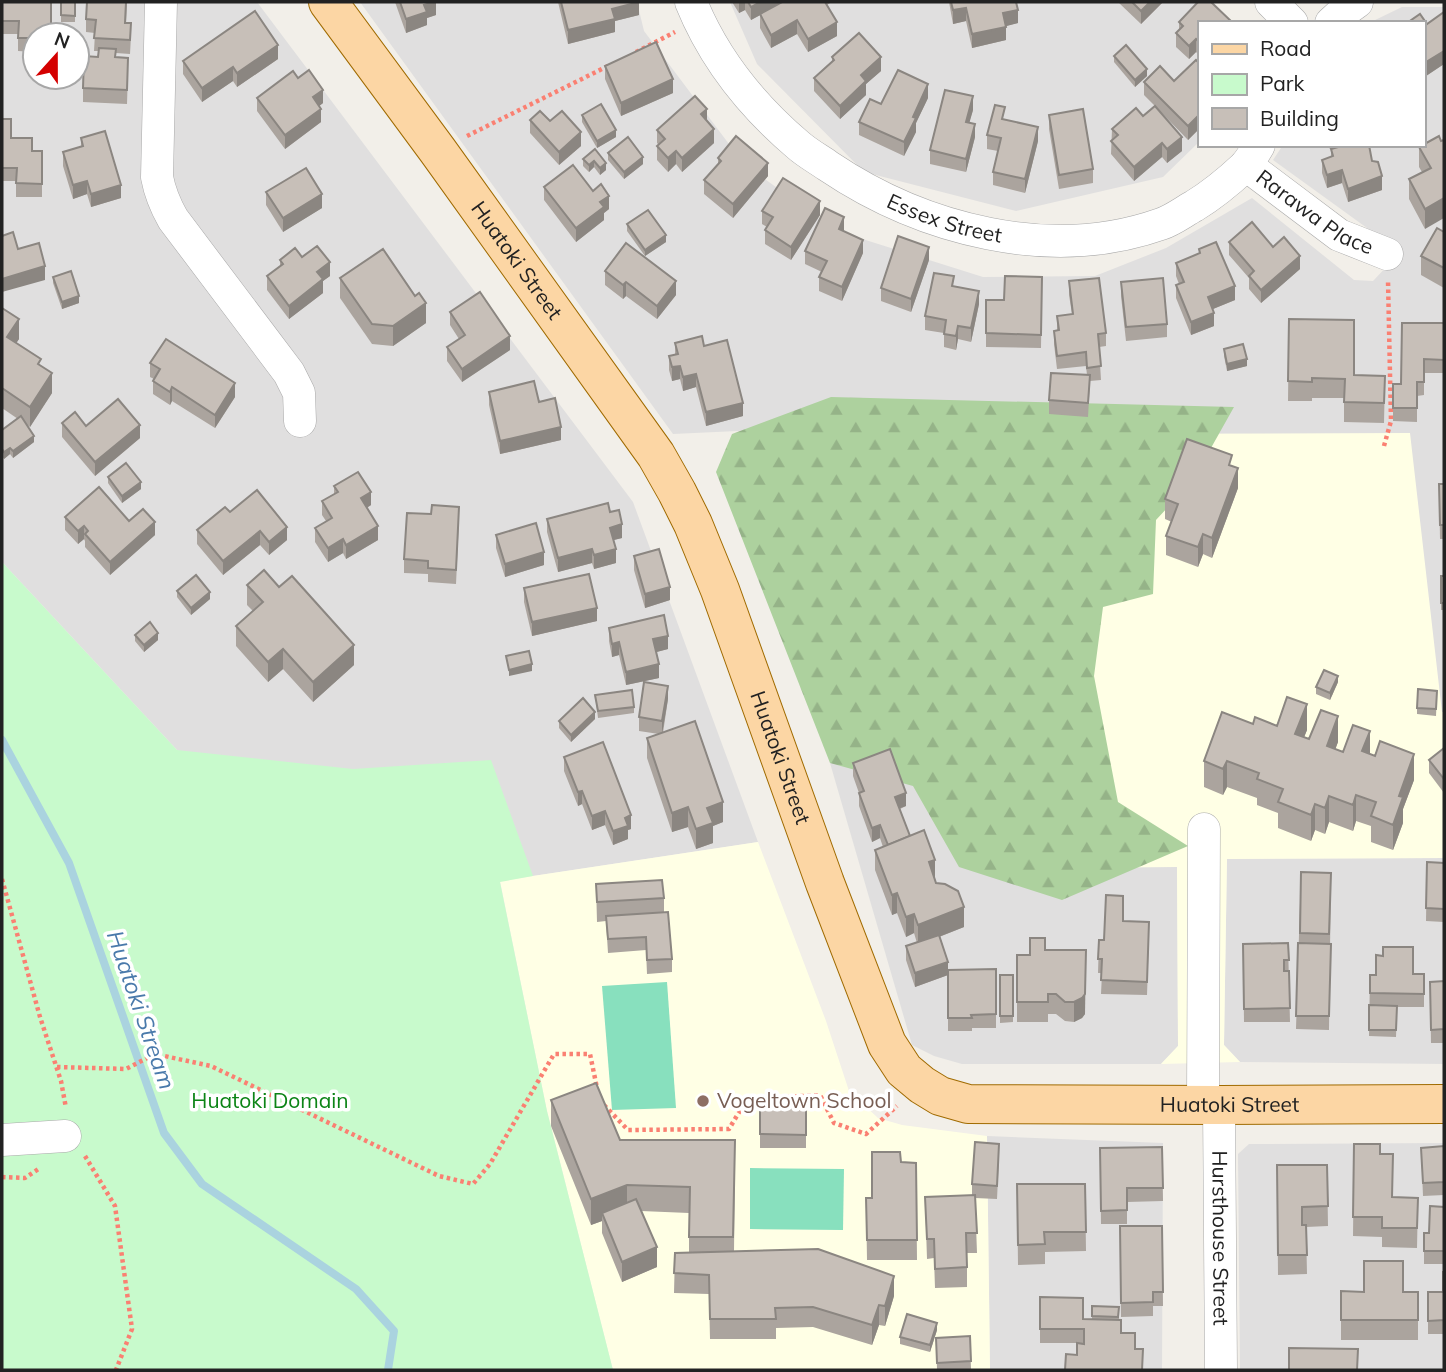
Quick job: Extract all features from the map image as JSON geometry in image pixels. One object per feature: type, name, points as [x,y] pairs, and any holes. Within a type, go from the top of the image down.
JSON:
[{"type":"main road","name":"Huatoki Street","points":[[328,2],[438,150],[656,455],[677,492],[720,590],[825,883],[887,1044],[904,1070],[940,1096],[968,1104],[1444,1104]]},
{"type":"street","points":[[161,2],[157,169],[160,193],[173,219],[289,373],[299,393],[300,421]]},
{"type":"street","points":[[1271,2],[1290,21]]},
{"type":"street","points":[[1333,21],[1357,2]]},
{"type":"street","name":"Essex Street","points":[[695,11],[721,62],[756,106],[799,146],[849,180],[904,208],[959,227],[1012,237],[1068,242],[1116,237],[1164,223],[1207,198],[1252,155]]},
{"type":"street","name":"Rarawa Place","points":[[1252,155],[1339,234],[1387,254]]},
{"type":"street","name":"Hursthouse Street","points":[[1204,829],[1221,1370]]},
{"type":"street","points":[[2,1140],[67,1133]]},
{"type":"path","points":[[624,58],[695,11]]},
{"type":"path","points":[[438,150],[612,64]]},
{"type":"path","points":[[1384,446],[1391,421],[1387,254]]},
{"type":"path","points":[[2,878],[40,1017],[61,1081],[67,1133],[115,1206],[132,1329],[116,1370]]},
{"type":"path","points":[[57,1067],[126,1069],[155,1054],[211,1066],[439,1176],[473,1184],[490,1164],[554,1054],[590,1054],[597,1090]]},
{"type":"path","points":[[600,1102],[628,1130],[729,1129],[747,1098],[820,1095],[834,1123],[866,1134],[922,1085]]},
{"type":"path","points":[[2,1177],[25,1178],[51,1161],[67,1133]]},
{"type":"shaded area","points":[[2,2],[257,2],[633,502],[758,842],[533,876],[177,750],[2,562]]},
{"type":"shaded area","points":[[360,2],[637,2],[644,31],[744,164],[837,231],[983,277],[1095,276],[1166,248],[1252,198],[1354,280],[1373,281],[1389,264],[1385,241],[1273,160],[1282,147],[1425,147],[1425,21],[1373,21],[1402,7],[1444,7],[1444,712],[1054,434],[884,424],[673,434]]},
{"type":"shaded area","points":[[730,2],[1213,2],[1231,21],[1198,21],[1198,143],[1163,177],[1016,211],[864,172],[757,64]]},
{"type":"shaded area","points":[[1410,433],[1444,712],[1444,858],[1227,859],[1224,1045],[1240,1062],[1161,1064],[1178,1046],[1177,867],[1073,868],[1054,434]]},
{"type":"shaded area","points":[[1067,727],[1177,867],[1178,1046],[1161,1064],[962,1064],[934,1056],[912,1045],[830,763]]},
{"type":"shaded area","name":"Vogeltown School","points":[[758,842],[826,1021],[849,1091],[878,1118],[902,1125],[987,1136],[990,1370],[613,1370],[547,1111],[500,881]]},
{"type":"shaded area","points":[[1444,858],[1444,1064],[1240,1062],[1224,1045],[1227,859]]},
{"type":"shaded area","points":[[987,1136],[1163,1143],[1162,1370],[990,1370]]},
{"type":"shaded area","points":[[1444,1143],[1444,1370],[1240,1370],[1238,1154],[1249,1144]]},
{"type":"green space","points":[[831,397],[1234,407],[1193,480],[1156,520],[1153,594],[1103,607],[1094,676],[1118,802],[1188,846],[1062,900],[959,867],[913,786],[830,763],[716,472],[732,434]]},
{"type":"green space","name":"Huatoki Domain","points":[[2,562],[177,750],[353,769],[491,760],[533,876],[500,882],[547,1111],[613,1370],[2,1370]]},
{"type":"green space","points":[[667,982],[676,1108],[612,1110],[602,986]]},
{"type":"green space","points":[[750,1168],[844,1169],[843,1230],[750,1229]]},
{"type":"building","points":[[2,2],[51,2],[51,21],[21,21],[21,38],[18,38],[19,21],[2,21]]},
{"type":"building","points":[[61,2],[75,2],[75,16],[61,15]]},
{"type":"building","points":[[87,2],[126,2],[125,23],[131,23],[130,40],[94,38],[96,20],[86,19]]},
{"type":"building","points":[[400,2],[434,2],[424,5],[427,12],[406,19]]},
{"type":"building","points":[[561,2],[639,2],[612,9],[615,19],[568,30]]},
{"type":"building","points":[[782,2],[825,2],[837,22],[808,39],[797,20],[771,35],[760,14]]},
{"type":"building","points":[[951,2],[1016,2],[1018,10],[1003,13],[1006,27],[972,34],[966,8],[953,10]]},
{"type":"building","points":[[1132,2],[1150,2],[1141,11]]},
{"type":"building","points":[[1198,2],[1211,2],[1231,21],[1198,21],[1198,41],[1196,39],[1189,46],[1176,33],[1183,26],[1179,22]]},
{"type":"building","points":[[255,11],[278,45],[237,73],[233,67],[202,88],[183,61]]},
{"type":"building","points":[[1444,12],[1444,51],[1426,62],[1425,21],[1427,24]]},
{"type":"building","points":[[1420,14],[1425,21],[1410,21]]},
{"type":"building","points":[[859,33],[881,57],[861,75],[866,81],[840,106],[814,78],[834,60],[832,57]]},
{"type":"building","points":[[656,42],[673,79],[621,103],[605,66]]},
{"type":"building","points":[[1126,45],[1147,69],[1135,80],[1114,56]]},
{"type":"building","points":[[99,48],[116,49],[115,57],[128,58],[127,90],[91,88],[91,56],[98,57]]},
{"type":"building","points":[[1196,60],[1198,62],[1198,116],[1188,126],[1144,82],[1160,66],[1174,81]]},
{"type":"building","points":[[309,70],[323,90],[313,97],[321,109],[285,135],[257,98],[293,71],[298,78]]},
{"type":"building","points":[[898,70],[928,84],[904,142],[859,122],[870,99],[881,104]]},
{"type":"building","points":[[945,90],[973,96],[966,122],[975,124],[966,159],[930,150]]},
{"type":"building","points":[[695,96],[707,109],[701,114],[714,129],[682,158],[676,151],[668,158],[657,146],[665,139],[657,130]]},
{"type":"building","points":[[601,104],[616,130],[597,141],[582,115]]},
{"type":"building","points":[[995,105],[1005,107],[1002,119],[1038,127],[1025,179],[993,172],[1001,138],[987,135]]},
{"type":"building","points":[[1155,106],[1182,137],[1167,149],[1162,143],[1134,167],[1111,141],[1118,135],[1112,129],[1136,108],[1143,116]]},
{"type":"building","points":[[1083,109],[1093,169],[1059,175],[1049,115]]},
{"type":"building","points":[[540,111],[550,121],[562,111],[581,132],[559,152],[530,120]]},
{"type":"building","points":[[2,119],[11,119],[11,138],[32,138],[32,151],[42,151],[42,184],[16,183],[17,168],[2,168]]},
{"type":"building","points":[[105,131],[121,185],[91,194],[87,181],[73,185],[63,152],[83,146],[81,138]]},
{"type":"building","points":[[736,136],[768,163],[733,204],[704,180],[721,161],[718,158]]},
{"type":"building","points":[[1439,136],[1441,141],[1444,140],[1444,198],[1425,209],[1409,179],[1431,168],[1419,147],[1425,147],[1425,144]]},
{"type":"building","points":[[628,137],[643,157],[624,172],[608,153]]},
{"type":"building","points":[[1369,147],[1372,161],[1378,162],[1382,176],[1348,189],[1342,170],[1327,175],[1322,160],[1333,156],[1331,149]]},
{"type":"building","points":[[595,149],[606,163],[600,168],[594,161],[589,165],[583,159]]},
{"type":"building","points":[[573,165],[593,191],[601,184],[609,196],[600,202],[604,207],[576,228],[544,187]]},
{"type":"building","points":[[306,168],[322,194],[283,218],[266,192]]},
{"type":"building","points":[[783,178],[820,201],[791,247],[765,230],[773,217],[762,211]]},
{"type":"building","points":[[825,208],[844,217],[839,229],[863,240],[842,287],[819,277],[827,261],[805,251]]},
{"type":"building","points":[[648,210],[666,235],[645,250],[627,224]]},
{"type":"building","points":[[1252,222],[1273,247],[1284,237],[1300,256],[1261,290],[1249,276],[1254,271],[1229,242]]},
{"type":"building","points":[[1437,228],[1444,232],[1444,268],[1421,256]]},
{"type":"building","points":[[13,232],[18,249],[39,243],[45,266],[2,279],[2,236]]},
{"type":"building","points":[[898,236],[929,247],[911,299],[881,288]]},
{"type":"building","points":[[1216,242],[1235,286],[1208,297],[1214,313],[1191,322],[1176,285],[1184,282],[1176,263],[1200,253],[1199,249]]},
{"type":"building","points":[[626,243],[676,281],[657,306],[626,282],[623,285],[605,271]]},
{"type":"building","points":[[317,246],[330,262],[317,272],[323,279],[289,306],[267,276],[283,264],[280,260],[295,248],[302,257]]},
{"type":"building","points":[[383,249],[415,296],[419,293],[426,303],[393,326],[372,324],[340,278]]},
{"type":"building","points":[[71,271],[79,296],[62,302],[53,277]]},
{"type":"building","points":[[934,273],[954,276],[952,286],[979,291],[971,328],[958,326],[956,336],[944,334],[946,320],[925,316]]},
{"type":"building","points":[[1005,276],[1042,277],[1041,335],[986,333],[986,300],[1004,300]]},
{"type":"building","points":[[1099,278],[1106,333],[1098,334],[1101,366],[1087,368],[1086,352],[1057,356],[1054,331],[1059,330],[1057,316],[1073,314],[1069,281]]},
{"type":"building","points":[[1163,278],[1167,324],[1126,327],[1121,282]]},
{"type":"building","points":[[480,292],[510,336],[462,369],[447,347],[465,335],[450,312]]},
{"type":"building","points":[[2,308],[19,319],[7,337],[41,359],[38,364],[52,373],[30,407],[2,388]]},
{"type":"building","points":[[1289,319],[1354,320],[1354,375],[1385,376],[1384,403],[1344,402],[1345,379],[1312,378],[1312,382],[1288,381]]},
{"type":"building","points":[[1402,323],[1444,323],[1444,360],[1424,359],[1424,382],[1417,382],[1417,408],[1393,408],[1393,384],[1401,384]]},
{"type":"building","points":[[702,336],[704,346],[727,340],[743,403],[706,412],[696,374],[683,377],[680,366],[672,367],[669,356],[678,354],[675,343]]},
{"type":"building","points":[[166,339],[235,383],[215,415],[172,387],[170,392],[153,381],[160,369],[150,363]]},
{"type":"building","points":[[1243,344],[1247,359],[1227,364],[1224,349]]},
{"type":"building","points":[[1051,373],[1090,375],[1088,403],[1049,400]]},
{"type":"building","points":[[534,381],[539,402],[555,398],[561,427],[500,441],[489,392]]},
{"type":"building","points":[[118,399],[140,425],[95,462],[62,423],[75,412],[86,426]]},
{"type":"building","points":[[21,416],[34,436],[13,451],[10,448],[4,452],[2,430]]},
{"type":"building","points":[[1187,439],[1232,455],[1229,465],[1238,468],[1212,538],[1203,534],[1198,547],[1166,536],[1178,504],[1165,499]]},
{"type":"building","points":[[126,463],[141,482],[122,496],[108,477]]},
{"type":"building","points":[[358,472],[371,492],[361,498],[378,526],[346,545],[343,539],[328,548],[315,528],[332,518],[322,501],[338,492],[334,486]]},
{"type":"building","points":[[1439,484],[1444,484],[1444,525],[1440,525]]},
{"type":"building","points":[[99,487],[129,521],[143,509],[155,522],[110,562],[85,534],[88,531],[84,526],[78,531],[65,517]]},
{"type":"building","points":[[257,490],[287,527],[269,542],[260,531],[223,561],[197,530],[225,507],[230,512]]},
{"type":"building","points":[[608,503],[610,512],[619,510],[622,524],[610,528],[616,549],[594,555],[592,549],[558,558],[547,519]]},
{"type":"building","points":[[432,505],[459,507],[456,570],[428,568],[428,561],[404,559],[407,513],[431,514]]},
{"type":"building","points":[[536,523],[544,552],[505,564],[496,535]]},
{"type":"building","points":[[659,549],[670,587],[645,594],[634,556]]},
{"type":"building","points":[[264,570],[279,587],[292,576],[354,645],[313,682],[283,649],[268,662],[236,626],[263,602],[247,585]]},
{"type":"building","points":[[589,574],[597,608],[532,622],[524,588]]},
{"type":"building","points":[[196,575],[210,592],[191,608],[177,591]]},
{"type":"building","points":[[1441,576],[1444,576],[1444,603],[1441,603]]},
{"type":"building","points":[[664,615],[668,636],[653,639],[659,664],[626,672],[619,642],[612,644],[609,628]]},
{"type":"building","points":[[150,622],[158,633],[144,645],[135,635]]},
{"type":"building","points":[[529,651],[532,664],[509,670],[506,656]]},
{"type":"building","points":[[1324,670],[1338,676],[1330,693],[1316,687]]},
{"type":"building","points":[[644,682],[668,686],[662,721],[639,717]]},
{"type":"building","points":[[1418,689],[1437,691],[1436,709],[1417,708]]},
{"type":"building","points":[[632,690],[634,707],[598,711],[595,695]]},
{"type":"building","points":[[1287,697],[1307,704],[1295,734],[1309,739],[1321,710],[1338,716],[1327,746],[1343,752],[1353,725],[1370,731],[1362,751],[1375,756],[1380,741],[1414,754],[1399,796],[1403,797],[1393,825],[1371,816],[1376,802],[1356,795],[1353,805],[1329,796],[1325,808],[1315,804],[1311,815],[1278,802],[1283,789],[1257,779],[1259,773],[1227,761],[1223,769],[1204,761],[1222,712],[1253,724],[1255,717],[1277,726]]},
{"type":"building","points":[[583,698],[595,712],[571,735],[559,721]]},
{"type":"building","points":[[695,721],[723,802],[707,808],[713,823],[696,829],[688,807],[672,813],[647,738]]},
{"type":"building","points":[[603,742],[631,815],[625,818],[628,826],[613,831],[605,811],[592,816],[582,791],[578,792],[564,757]]},
{"type":"building","points":[[1444,748],[1444,779],[1429,760]]},
{"type":"building","points":[[890,749],[906,793],[895,797],[910,836],[888,845],[880,825],[872,828],[859,793],[864,791],[853,763]]},
{"type":"building","points":[[924,830],[935,860],[929,862],[936,883],[945,884],[958,891],[964,907],[918,925],[914,914],[906,917],[897,893],[892,895],[875,850]]},
{"type":"building","points":[[1427,862],[1444,863],[1444,909],[1426,908]]},
{"type":"building","points":[[1301,872],[1331,873],[1329,934],[1300,933]]},
{"type":"building","points":[[662,880],[664,898],[597,902],[596,884]]},
{"type":"building","points":[[1106,895],[1123,896],[1123,921],[1149,922],[1147,982],[1101,980],[1099,940],[1104,940]]},
{"type":"building","points":[[668,912],[672,959],[647,960],[646,937],[608,939],[606,916]]},
{"type":"building","points":[[939,935],[948,962],[915,973],[906,946]]},
{"type":"building","points":[[1030,938],[1045,938],[1045,950],[1086,950],[1085,994],[1082,998],[1065,1002],[1056,994],[1048,994],[1048,1002],[1017,1002],[1017,955],[1030,955]]},
{"type":"building","points":[[1288,943],[1289,960],[1284,960],[1284,971],[1289,971],[1290,1008],[1244,1009],[1243,944]]},
{"type":"building","points":[[1298,943],[1331,944],[1329,1016],[1296,1016]]},
{"type":"building","points":[[1383,947],[1413,947],[1413,974],[1424,974],[1424,994],[1370,993],[1370,975],[1376,975],[1376,955],[1383,956]]},
{"type":"building","points":[[996,969],[996,1014],[948,1018],[948,970]]},
{"type":"building","points":[[1000,975],[1013,975],[1013,1016],[1000,1016]]},
{"type":"building","points":[[1444,981],[1444,1029],[1431,1030],[1430,982]]},
{"type":"building","points":[[1369,1005],[1397,1006],[1396,1030],[1369,1030]]},
{"type":"building","points":[[596,1083],[620,1140],[735,1140],[733,1237],[689,1237],[690,1187],[627,1185],[591,1199],[551,1100]]},
{"type":"building","points":[[760,1099],[806,1099],[806,1135],[760,1134]]},
{"type":"building","points":[[975,1142],[999,1144],[997,1186],[972,1184]]},
{"type":"building","points":[[1354,1144],[1380,1144],[1380,1154],[1393,1154],[1392,1197],[1418,1198],[1417,1228],[1382,1228],[1382,1217],[1353,1217]]},
{"type":"building","points":[[1444,1146],[1444,1182],[1423,1183],[1421,1148]]},
{"type":"building","points":[[1162,1147],[1163,1188],[1127,1188],[1127,1210],[1101,1211],[1100,1148]]},
{"type":"building","points":[[872,1152],[900,1152],[901,1162],[916,1163],[917,1240],[867,1240],[866,1198],[872,1198]]},
{"type":"building","points":[[1277,1165],[1327,1165],[1328,1206],[1302,1207],[1302,1225],[1306,1225],[1307,1255],[1278,1255]]},
{"type":"building","points":[[1017,1184],[1085,1184],[1086,1232],[1044,1232],[1045,1244],[1018,1245]]},
{"type":"building","points":[[975,1195],[977,1233],[966,1233],[967,1267],[935,1269],[934,1239],[927,1239],[925,1197]]},
{"type":"building","points":[[636,1199],[657,1247],[622,1262],[602,1213]]},
{"type":"building","points":[[1430,1206],[1444,1207],[1444,1251],[1424,1251],[1424,1233],[1429,1233]]},
{"type":"building","points":[[1120,1226],[1162,1226],[1163,1292],[1153,1292],[1153,1302],[1121,1303]]},
{"type":"building","points":[[818,1249],[894,1276],[885,1306],[879,1305],[872,1325],[813,1307],[775,1308],[776,1319],[710,1319],[709,1275],[674,1273],[675,1253]]},
{"type":"building","points":[[1364,1261],[1403,1261],[1403,1292],[1418,1292],[1418,1320],[1341,1320],[1341,1291],[1364,1292]]},
{"type":"building","points":[[1443,1272],[1444,1320],[1428,1321],[1428,1292],[1443,1292]]},
{"type":"building","points":[[1040,1297],[1083,1298],[1083,1319],[1121,1320],[1121,1333],[1135,1333],[1135,1349],[1143,1349],[1142,1370],[1065,1370],[1066,1354],[1077,1355],[1077,1343],[1084,1344],[1084,1329],[1040,1329]]},
{"type":"building","points":[[1092,1306],[1119,1307],[1118,1317],[1092,1316]]},
{"type":"building","points":[[907,1314],[937,1323],[930,1345],[900,1337]]},
{"type":"building","points":[[970,1336],[971,1361],[937,1363],[936,1338]]},
{"type":"building","points":[[1289,1348],[1358,1349],[1357,1370],[1289,1370]]},
{"type":"waterway","name":"Huatoki Stream","points":[[2,740],[69,863],[164,1133],[202,1184],[356,1289],[394,1331],[388,1370]]},
{"type":"place","name":"Vogeltown School","points":[[703,1101]]}]
